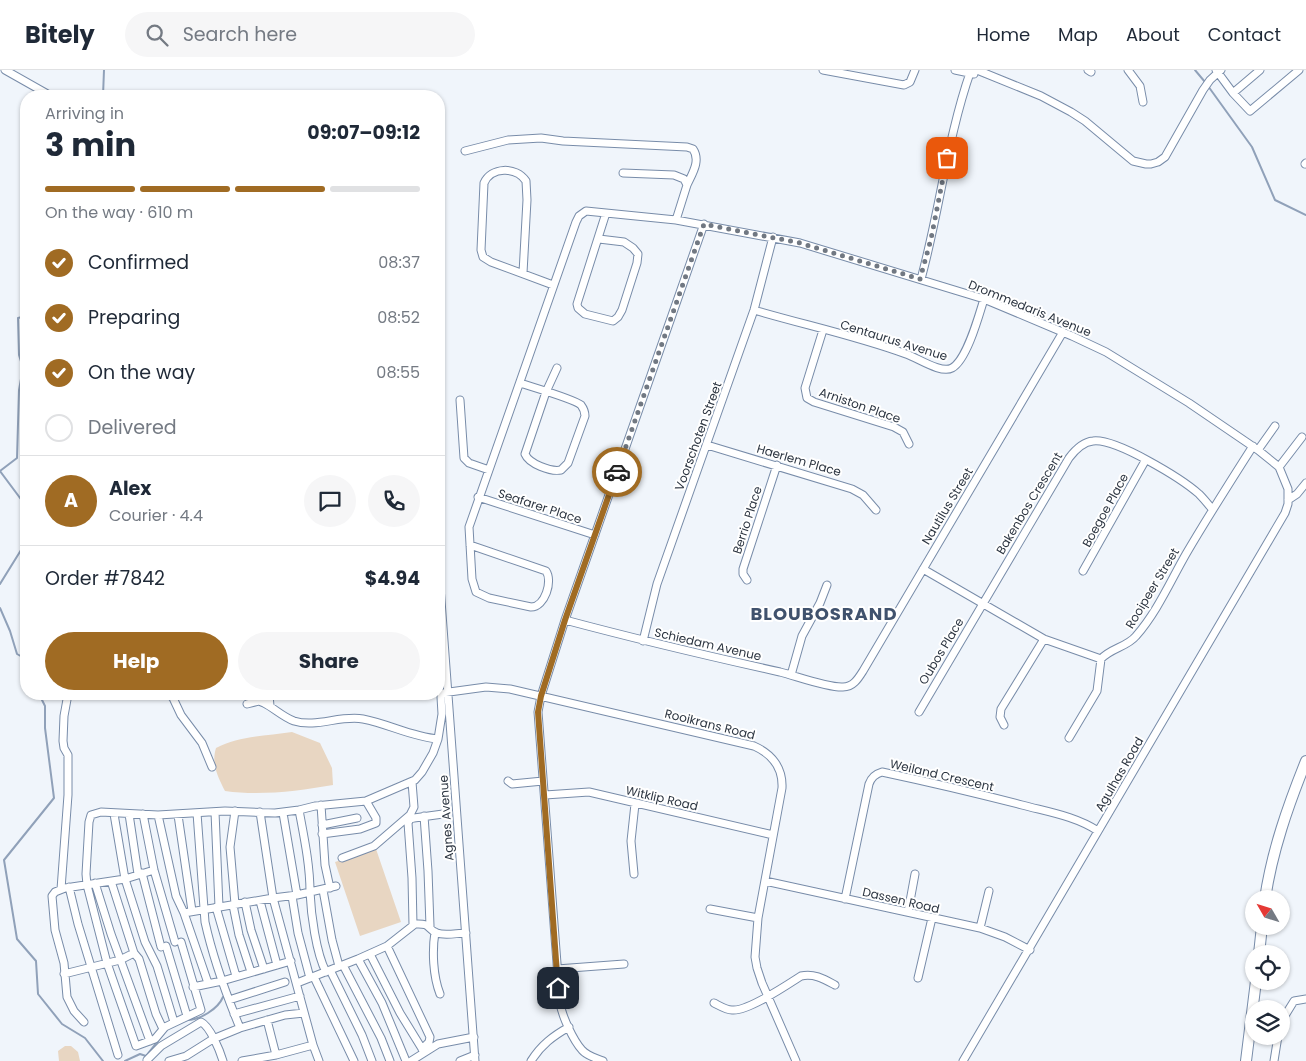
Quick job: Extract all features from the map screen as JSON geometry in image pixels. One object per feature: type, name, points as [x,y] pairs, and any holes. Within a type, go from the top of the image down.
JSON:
[{"type":"main road","points":[[1267,890],[1286,813],[1306,761]]},
{"type":"main road","points":[[1246,1061],[1255,990]]},
{"type":"street","points":[[5,70],[40,90]]},
{"type":"street","points":[[823,70],[904,85],[910,82],[916,70]]},
{"type":"street","points":[[955,70],[979,72],[1020,87],[1071,112],[1085,121],[1133,162],[1146,164],[1158,162],[1168,152],[1203,90],[1218,71],[1248,110],[1251,110],[1299,70]]},
{"type":"street","points":[[1128,70],[1140,86],[1143,102]]},
{"type":"street","points":[[1233,92],[1260,70]]},
{"type":"street","points":[[920,279],[931,239],[955,121],[970,72]]},
{"type":"street","points":[[465,151],[508,140],[539,138],[563,141],[687,147],[693,150],[697,157],[696,165],[687,185],[676,220]]},
{"type":"street","points":[[470,545],[546,571],[549,578],[541,603],[536,607],[531,607],[479,595],[474,589],[472,579],[470,545],[469,526],[553,285],[486,260],[482,254],[484,183],[488,176],[496,172],[507,170],[519,174],[526,181],[527,200],[523,273]]},
{"type":"street","points":[[623,173],[678,176],[684,179],[687,185]]},
{"type":"street","name":"Drommedaris Avenue","points":[[553,285],[578,216],[586,211],[704,224],[824,249],[984,299],[1084,341],[1122,361],[1189,403],[1255,448],[1279,467]]},
{"type":"street","points":[[599,239],[624,242],[638,254],[638,263],[622,310],[618,318],[613,321],[585,314],[578,308],[577,304],[606,213]]},
{"type":"street","points":[[600,1060],[582,1050],[561,1008],[538,720],[541,696],[565,620],[704,224]]},
{"type":"street","name":"Voorschoten Street","points":[[643,641],[657,584],[708,445],[754,310],[773,237]]},
{"type":"street","name":"Centaurus Avenue","points":[[754,310],[903,352],[937,368],[948,369],[956,365],[970,341],[984,299]]},
{"type":"street","name":"Arniston Place","points":[[823,330],[805,388],[807,398],[814,402],[894,427],[903,432],[909,444]]},
{"type":"street","name":"Nautilus Street","points":[[846,687],[853,684],[860,677],[1062,332]]},
{"type":"street","points":[[520,383],[546,392],[576,402],[585,412],[568,463],[558,471],[530,461],[525,454],[546,392],[557,368]]},
{"type":"street","points":[[460,400],[464,458],[469,463],[489,470]]},
{"type":"street","name":"Rooipeer Street","points":[[1101,659],[1132,640],[1142,629],[1154,612],[1212,509],[1255,448],[1275,426]]},
{"type":"street","points":[[1302,437],[1279,467],[1286,481],[1288,498],[1297,494],[1306,484]]},
{"type":"street","name":"Bakenbos Crescent","points":[[983,603],[1069,458],[1077,449],[1092,441],[1105,442],[1130,452],[1185,484],[1199,494],[1212,509]]},
{"type":"street","name":"Haerlem Place","points":[[708,445],[858,491],[876,510]]},
{"type":"street","name":"Boegoe Place","points":[[1083,570],[1145,461]]},
{"type":"street","name":"Berrio Place","points":[[747,580],[743,574],[743,569],[776,465]]},
{"type":"street","name":"Seafarer Place","points":[[478,497],[595,535]]},
{"type":"street","name":"Agulhas Road","points":[[963,1061],[1030,950],[1285,513],[1288,498]]},
{"type":"street","points":[[923,569],[1044,639],[1101,659],[1097,690],[1069,738]]},
{"type":"street","points":[[791,675],[802,636],[827,586]]},
{"type":"street","name":"Oubos Place","points":[[919,712],[983,603]]},
{"type":"street","name":"Schiedam Avenue","points":[[565,620],[643,641],[833,686],[846,687]]},
{"type":"street","points":[[1004,725],[1000,717],[1001,709],[1044,639]]},
{"type":"street","name":"Agnes Avenue","points":[[445,652],[475,1058]]},
{"type":"street","name":"Rooikrans Road","points":[[448,692],[470,688],[496,687],[541,696],[754,746],[764,751],[775,761],[782,780],[758,918],[755,947],[756,962],[768,996],[796,1061]]},
{"type":"street","points":[[61,889],[68,795],[68,755],[63,746],[64,716],[67,700]]},
{"type":"street","points":[[174,700],[180,715],[202,743],[212,767]]},
{"type":"street","points":[[270,700],[270,706]]},
{"type":"street","points":[[143,814],[154,870],[201,1010],[174,1022],[163,1029],[157,1038],[139,1046],[135,1045],[107,963],[87,885],[86,868],[91,814],[98,812],[114,814],[143,814],[158,815],[235,811],[283,813],[366,801],[412,782],[418,777],[427,764],[438,739],[441,720],[441,700]]},
{"type":"street","points":[[247,704],[259,701],[294,721],[315,723],[348,717],[383,724],[425,738],[438,739]]},
{"type":"street","name":"Weiland Crescent","points":[[845,899],[869,784],[871,779],[878,773],[882,772],[904,777],[1065,816],[1080,821],[1098,831]]},
{"type":"street","points":[[508,781],[512,784],[543,782]]},
{"type":"street","points":[[342,858],[374,846],[410,815],[414,807],[412,782]]},
{"type":"street","name":"Witklip Road","points":[[545,794],[590,792],[773,835]]},
{"type":"street","points":[[322,834],[360,829],[376,823],[376,818],[366,801]]},
{"type":"street","points":[[634,874],[631,841],[635,804]]},
{"type":"street","points":[[321,806],[324,865],[330,888],[332,940],[341,965],[381,1038],[390,1061]]},
{"type":"street","points":[[299,810],[311,907],[320,958],[362,1035],[372,1061]]},
{"type":"street","points":[[235,811],[230,847],[234,905],[239,935],[251,972]]},
{"type":"street","points":[[215,812],[218,907],[236,976]]},
{"type":"street","points":[[260,812],[273,898],[297,983],[312,1046],[319,1061]]},
{"type":"street","points":[[283,813],[295,896],[298,933],[312,978],[354,1061]]},
{"type":"street","points":[[114,814],[125,879],[145,942],[157,966],[174,1022]]},
{"type":"street","points":[[129,814],[140,874],[187,1016]]},
{"type":"street","points":[[178,814],[192,911]]},
{"type":"street","points":[[197,814],[208,938],[240,1028]]},
{"type":"street","points":[[413,925],[408,823],[410,819],[443,814]]},
{"type":"street","points":[[158,815],[176,896],[184,913],[208,984]]},
{"type":"street","points":[[424,816],[434,954],[440,994]]},
{"type":"street","points":[[322,825],[357,818]]},
{"type":"street","points":[[84,1022],[69,1004],[65,987],[64,964],[56,938],[51,898],[53,894],[61,889],[125,879],[154,870]]},
{"type":"street","points":[[908,912],[915,874]]},
{"type":"street","points":[[111,881],[134,953],[139,958],[156,1014],[163,1029]]},
{"type":"street","name":"Dassen Road","points":[[765,881],[980,928],[1005,937],[1030,950]]},
{"type":"street","points":[[95,883],[120,960],[150,1041]]},
{"type":"street","points":[[69,887],[78,924],[118,1054]]},
{"type":"street","points":[[184,913],[245,902],[295,896],[330,888]]},
{"type":"street","points":[[980,928],[989,891]]},
{"type":"street","points":[[260,901],[277,965]]},
{"type":"street","points":[[245,902],[251,930],[264,968]]},
{"type":"street","points":[[710,909],[758,918]]},
{"type":"street","points":[[918,978],[932,918]]},
{"type":"street","points":[[297,983],[387,946],[413,925],[420,924],[444,934],[466,933]]},
{"type":"street","points":[[151,951],[178,942],[193,940]]},
{"type":"street","points":[[387,946],[430,1037],[423,1050],[410,1061]]},
{"type":"street","points":[[64,974],[120,960],[134,953]]},
{"type":"street","points":[[370,954],[400,1013],[423,1050]]},
{"type":"street","points":[[358,959],[382,1004],[406,1061]]},
{"type":"street","points":[[193,987],[222,981],[291,961]]},
{"type":"street","points":[[557,969],[624,964]]},
{"type":"street","points":[[714,1003],[728,1010],[738,1010],[768,996],[801,976],[807,975],[813,975],[835,985]]},
{"type":"street","points":[[229,1000],[285,982]]},
{"type":"street","points":[[234,1014],[300,996]]},
{"type":"street","points":[[1290,1007],[1294,1001],[1306,999]]},
{"type":"street","points":[[169,1061],[186,1056],[213,1039],[240,1028],[289,1014],[304,1013]]},
{"type":"street","points":[[267,1020],[276,1055]]},
{"type":"street","points":[[147,1060],[161,1046],[199,1023],[204,1023],[220,1051],[222,1061]]},
{"type":"street","points":[[531,1061],[550,1038],[569,1027]]},
{"type":"street","points":[[423,1050],[438,1044],[474,1037]]},
{"type":"street","points":[[1274,1061],[1277,1045]]},
{"type":"street","points":[[242,1061],[261,1059],[312,1046]]},
{"type":"street","points":[[460,1061],[475,1058]]},
{"type":"shaded area","points":[[292,732],[320,743],[332,768],[333,785],[279,792],[225,791],[215,765],[216,748],[243,739]]},
{"type":"shaded area","points":[[376,849],[401,922],[360,936],[335,862]]},
{"type":"shaded area","points":[[65,1046],[71,1046],[78,1052],[80,1061],[59,1061],[58,1051]]},
{"type":"waterway","points":[[103,90],[104,70]]},
{"type":"waterway","points":[[1195,70],[1205,82]]},
{"type":"waterway","points":[[1208,86],[1252,147],[1275,200],[1306,215]]},
{"type":"waterway","points":[[20,318],[18,318],[20,358]]},
{"type":"waterway","points":[[20,384],[17,458],[0,471],[20,498]]},
{"type":"waterway","points":[[0,584],[20,552]]},
{"type":"waterway","points":[[0,608],[17,654],[20,656]]},
{"type":"waterway","points":[[42,700],[45,706],[45,728],[54,798],[4,860],[17,939],[36,961],[38,994],[62,1024],[85,1038],[103,1061]]},
{"type":"waterway","points":[[187,1020],[192,1020],[208,1013],[217,1006],[223,997]]},
{"type":"waterway","points":[[125,1061],[140,1054],[146,1056],[164,1033]]},
{"type":"way so far","points":[[617,472],[704,224],[824,249],[920,279],[931,239],[947,158]]},
{"type":"district","name":"BLOUBOSRAND","points":[[824,613]]},
{"type":"route","points":[[558,988],[538,712],[541,696],[565,620],[617,472]]}]
